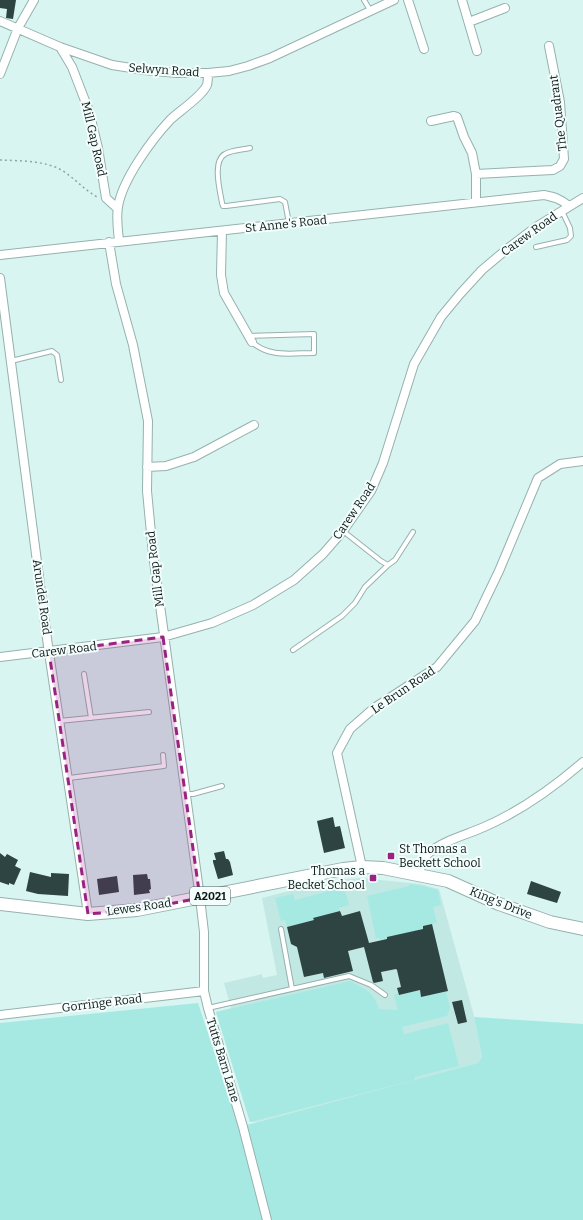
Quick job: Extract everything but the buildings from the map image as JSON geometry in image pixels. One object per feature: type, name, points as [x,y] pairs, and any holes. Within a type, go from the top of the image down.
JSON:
[{"type":"main road","name":"Lewes Road","points":[[0,904],[88,914],[137,910],[343,869],[362,867],[398,870],[419,875]]},
{"type":"main road","name":"King's Drive","points":[[419,875],[448,881],[499,904],[550,922],[583,929]]},
{"type":"street","points":[[0,74],[18,28],[34,0]]},
{"type":"street","name":"Selwyn Road","points":[[0,21],[60,47],[112,65],[177,73],[208,73],[229,71],[270,58],[394,0]]},
{"type":"street","points":[[408,0],[424,49]]},
{"type":"street","points":[[462,0],[476,50]]},
{"type":"street","points":[[469,22],[505,8]]},
{"type":"street","name":"The Quadrant","points":[[476,174],[553,170],[560,166],[564,159],[560,102],[549,46]]},
{"type":"street","name":"Mill Gap Road","points":[[60,47],[72,67],[89,111],[98,148],[106,198],[117,208]]},
{"type":"street","points":[[119,241],[117,208],[127,180],[153,140],[207,85],[209,78],[208,73]]},
{"type":"street","points":[[431,121],[454,116],[457,117],[472,154],[476,174],[476,202]]},
{"type":"street","name":"St Anne's Road","points":[[0,255],[544,195],[564,200],[569,206]]},
{"type":"street","name":"Carew Road","points":[[0,657],[163,637],[212,623],[253,605],[294,580],[323,554],[343,531],[370,491],[383,463],[414,364],[441,317],[482,270],[507,248],[583,198]]},
{"type":"street","points":[[222,231],[221,275],[224,293],[250,339]]},
{"type":"street","name":"Mill Gap Road","points":[[109,242],[116,284],[133,345],[148,421],[147,491],[152,546],[163,637],[166,646],[200,898]]},
{"type":"street","name":"Arundel Road","points":[[0,278],[49,652],[69,778],[88,914]]},
{"type":"street","points":[[147,467],[166,466],[194,457],[254,425]]},
{"type":"street","name":"Le Brun Road","points":[[362,867],[337,753],[350,729],[374,708],[437,667],[475,621],[499,571],[538,478],[560,464],[583,461]]},
{"type":"street","points":[[419,875],[423,861],[427,854],[441,844],[484,827],[522,808],[557,784],[583,762]]},
{"type":"street","name":"Tutts Barn Lane","points":[[200,898],[204,932],[204,991],[243,1127],[267,1220]]},
{"type":"street","name":"Gorringe Road","points":[[0,1015],[204,991]]},
{"type":"lane","points":[[364,0],[370,10]]},
{"type":"lane","points":[[250,148],[227,153],[223,155],[219,161],[218,168],[223,206],[280,199],[285,202],[289,224]]},
{"type":"lane","points":[[536,247],[567,240],[571,236],[570,228],[562,211]]},
{"type":"lane","points":[[314,334],[314,353],[267,352],[256,346],[250,339],[314,334]]},
{"type":"lane","points":[[10,361],[52,351],[57,355],[61,380]]},
{"type":"lane","points":[[343,531],[388,565]]},
{"type":"lane","points":[[293,650],[342,616],[355,603],[365,587],[395,560],[413,532]]},
{"type":"lane","points":[[84,674],[91,718]]},
{"type":"lane","points":[[59,721],[149,712]]},
{"type":"lane","points":[[69,778],[164,766],[163,755]]},
{"type":"lane","points":[[185,794],[193,794],[222,786]]},
{"type":"lane","points":[[281,929],[292,988]]},
{"type":"lane","points":[[208,1008],[349,976],[371,985],[385,995]]},
{"type":"path","points":[[0,160],[40,162],[65,172],[87,191],[99,198]]},
{"type":"highlighted area","points":[[163,637],[200,898],[137,910],[88,914],[49,652]]},
{"type":"shaded area","points":[[361,878],[420,884],[439,889],[473,1012],[482,1057],[478,1063],[454,1070],[256,1122],[250,1122],[216,1012],[231,1008],[224,983],[262,974],[263,978],[277,975],[262,898],[327,881]]},
{"type":"shaded area","points":[[409,884],[438,890],[441,905],[433,907],[437,923],[423,926],[423,929],[380,940],[380,938],[376,938],[367,896],[409,886]]},
{"type":"shaded area","points":[[344,887],[349,905],[339,908],[340,911],[287,927],[285,920],[281,921],[275,898],[293,894],[295,900]]},
{"type":"shaded area","points":[[350,981],[365,989],[374,998],[379,1009],[398,1010],[394,995],[398,993],[399,995],[420,990],[421,997],[446,992],[450,1008],[447,1016],[402,1027],[404,1034],[448,1023],[459,1066],[415,1077],[414,1080],[250,1122],[216,1012]]},
{"type":"shaded area","points":[[198,1003],[239,1127],[478,1063],[482,1057],[474,1017],[583,1024],[583,1220],[0,1220],[0,1023]]},
{"type":"place","name":"St Thomas a Beckett School","points":[[391,856]]},
{"type":"place","name":"Thomas a Becket School","points":[[373,878]]}]
